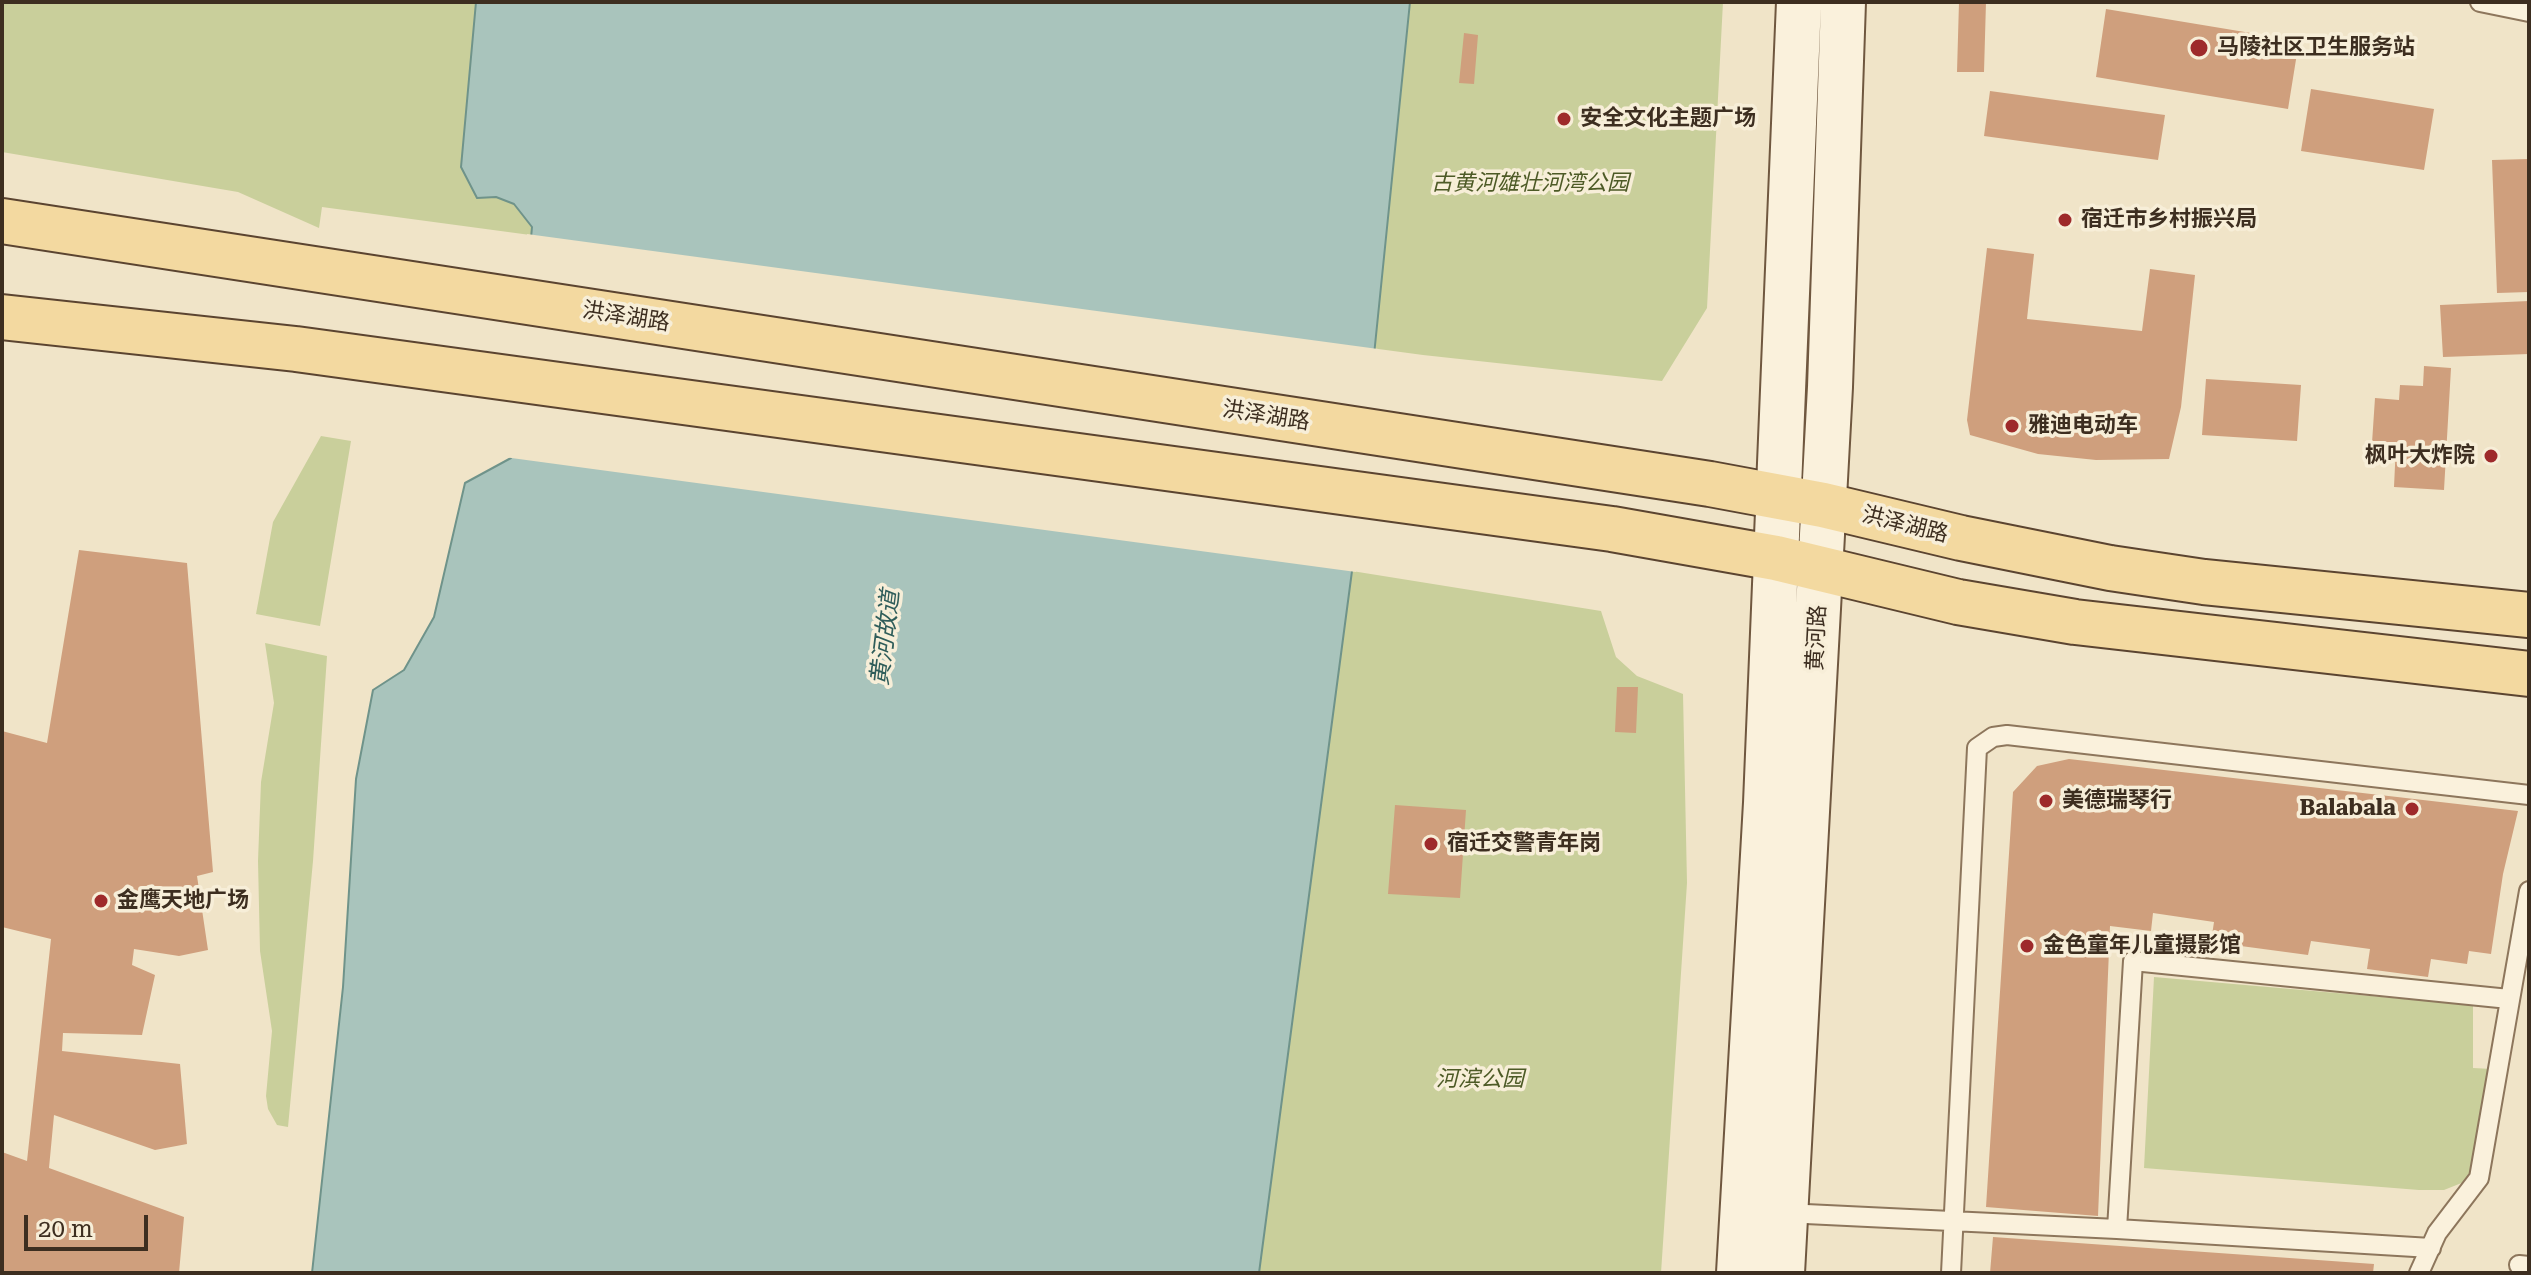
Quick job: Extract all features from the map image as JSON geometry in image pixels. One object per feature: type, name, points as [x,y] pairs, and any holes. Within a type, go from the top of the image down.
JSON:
[{"type":"main road","name":"黄河路","points":[[1739,1273],[1776,558],[1799,2]]},
{"type":"main road","name":"黄河路","points":[[1782,1273],[1820,568],[1843,2]]},
{"type":"main road","name":"洪泽湖路","points":[[2,221],[1647,474],[1823,505],[1961,538],[2110,568],[2204,582],[2529,615]]},
{"type":"main road","points":[[2,317],[296,349],[1644,534],[1776,558],[1958,602],[2075,622],[2529,674]]},
{"type":"lane","points":[[2480,2],[2529,12]]},
{"type":"lane","points":[[1951,1273],[1977,748],[1987,741],[2007,735],[2529,795]]},
{"type":"lane","points":[[2419,1273],[2437,1233],[2479,1178],[2529,891]]},
{"type":"lane","points":[[2117,1229],[2133,961],[2509,999]]},
{"type":"lane","points":[[1785,1213],[2431,1248]]},
{"type":"green space","name":"古黄河雄壮河湾公园","points":[[2,2],[1723,2],[1707,308],[1662,381],[1423,355],[322,207],[319,228],[238,192],[2,152]]},
{"type":"green space","points":[[321,436],[351,441],[320,626],[256,614],[273,522]]},
{"type":"green space","name":"河滨公园","points":[[1352,571],[1601,611],[1616,657],[1637,676],[1683,694],[1687,883],[1661,1273],[1259,1273]]},
{"type":"green space","points":[[265,643],[327,656],[313,861],[288,1127],[277,1125],[268,1109],[266,1096],[272,1031],[260,951],[258,861],[261,782],[274,703]]},
{"type":"green space","points":[[2154,977],[2473,1005],[2473,1068],[2492,1069],[2474,1170],[2464,1182],[2444,1190],[2419,1190],[2144,1168]]},
{"type":"water","name":"黄河故道","points":[[476,2],[1410,2],[1352,571],[1259,1273],[312,1273],[343,987],[356,779],[373,690],[404,670],[434,617],[465,483],[511,458],[532,227],[514,204],[496,197],[477,198],[461,167]]},
{"type":"pier","points":[[527,234],[1378,349],[1356,572],[504,457]]},
{"type":"building","points":[[1959,2],[1986,2],[1984,72],[1957,72]]},
{"type":"building","points":[[2106,9],[2299,41],[2288,109],[2096,77]]},
{"type":"building","points":[[1464,33],[1478,35],[1474,84],[1459,83]]},
{"type":"building","points":[[2311,89],[2434,109],[2424,170],[2301,151]]},
{"type":"building","points":[[1990,91],[2165,115],[2158,160],[1984,136]]},
{"type":"building","points":[[2529,159],[2529,292],[2497,293],[2492,160]]},
{"type":"building","points":[[1987,248],[2034,254],[2027,319],[2142,331],[2150,269],[2195,275],[2181,407],[2169,459],[2096,460],[2038,454],[1970,435],[1967,420]]},
{"type":"building","points":[[2529,301],[2529,354],[2443,357],[2440,305]]},
{"type":"building","points":[[2424,366],[2451,368],[2444,490],[2394,487],[2396,444],[2372,443],[2375,398],[2399,400],[2400,385],[2423,386]]},
{"type":"building","points":[[2206,379],[2301,385],[2297,441],[2202,435]]},
{"type":"building","name":"金鹰天地广场","points":[[79,550],[187,563],[213,872],[197,876],[208,950],[179,956],[134,949],[132,965],[155,975],[142,1035],[63,1033],[62,1051],[180,1064],[187,1144],[155,1150],[54,1115],[49,1168],[184,1217],[179,1273],[2,1273],[2,1152],[27,1161],[51,939],[2,927],[2,731],[47,743]]},
{"type":"building","points":[[1617,687],[1638,687],[1636,733],[1615,732]]},
{"type":"building","points":[[2069,759],[2518,811],[2503,874],[2491,954],[2469,951],[2467,964],[2431,959],[2428,977],[2367,969],[2370,949],[2311,941],[2308,955],[2211,942],[2214,922],[2153,913],[2151,931],[2110,926],[2098,1216],[1986,1207],[2013,792],[2037,766]]},
{"type":"building","points":[[1395,805],[1466,810],[1460,898],[1388,894]]},
{"type":"building","points":[[1993,1237],[2374,1264],[2373,1273],[1990,1273]]},
{"type":"place","name":"马陵社区卫生服务站","points":[[2199,48]]},
{"type":"place","name":"安全文化主题广场","points":[[1564,119]]},
{"type":"place","name":"宿迁市乡村振兴局","points":[[2065,220]]},
{"type":"place","name":"雅迪电动车","points":[[2012,426]]},
{"type":"place","name":"枫叶大炸院","points":[[2491,456]]},
{"type":"place","name":"美德瑞琴行","points":[[2046,801]]},
{"type":"place","name":"Balabala","points":[[2412,809]]},
{"type":"place","name":"宿迁交警青年岗","points":[[1431,844]]},
{"type":"place","name":"金鹰天地广场","points":[[101,901]]},
{"type":"place","name":"金色童年儿童摄影馆","points":[[2027,946]]}]
